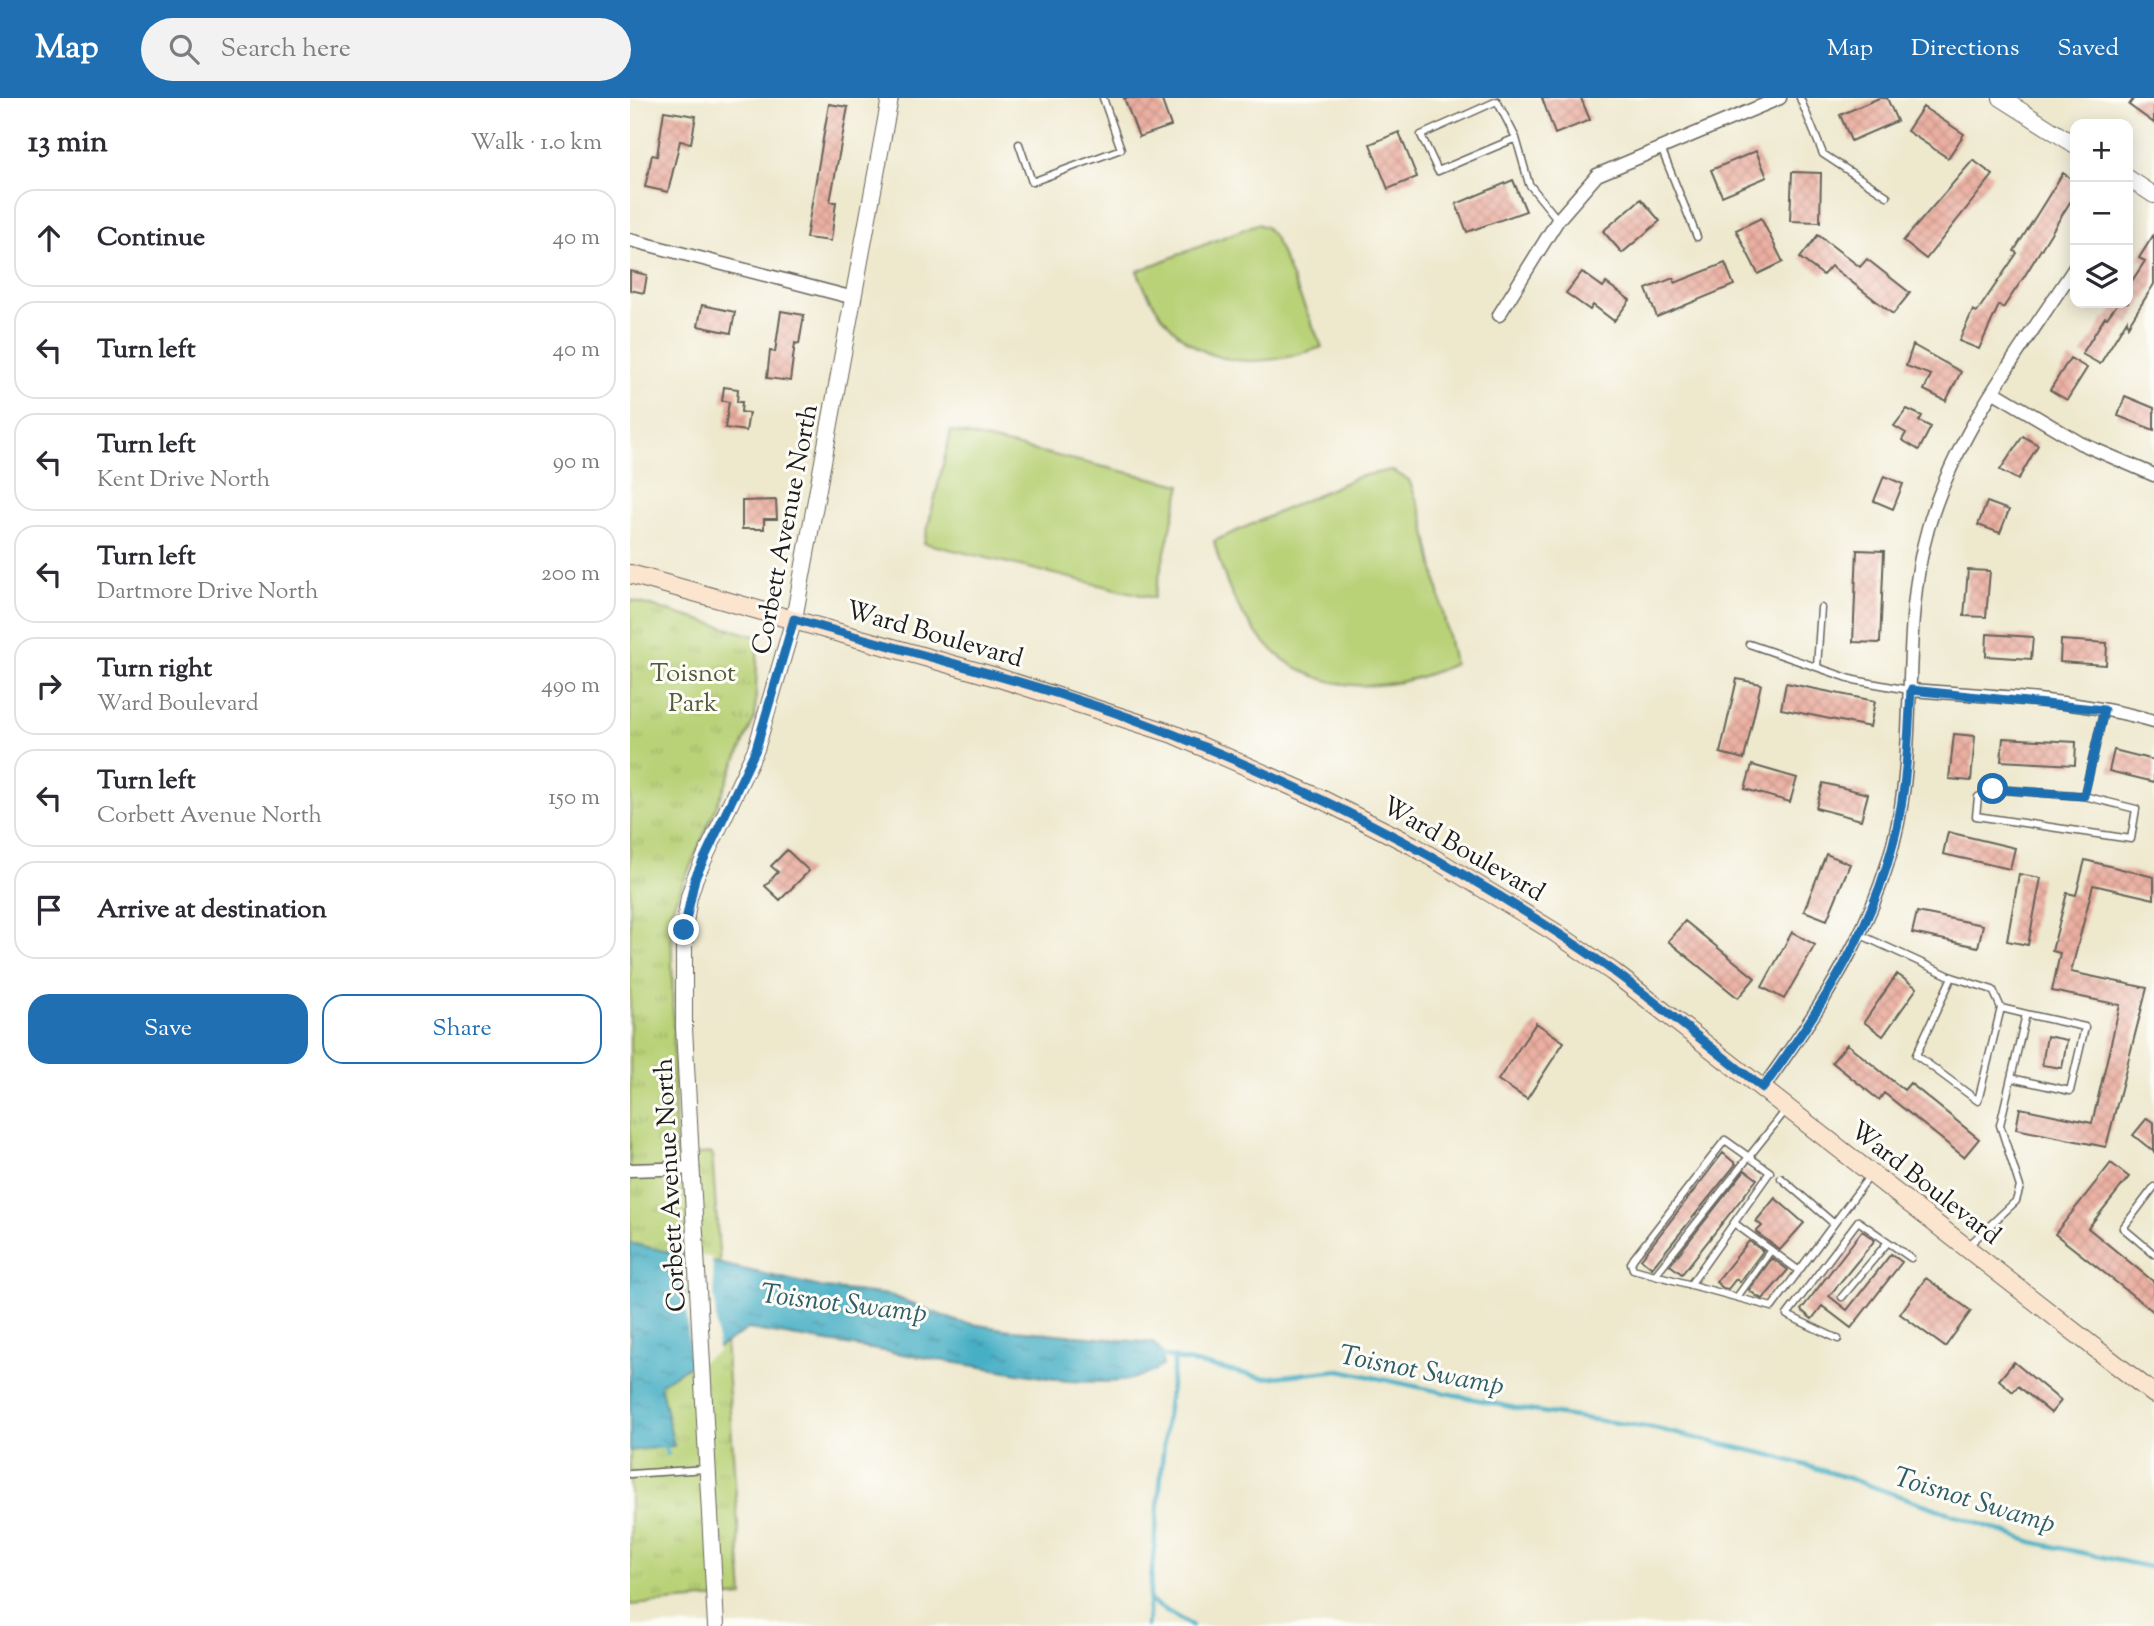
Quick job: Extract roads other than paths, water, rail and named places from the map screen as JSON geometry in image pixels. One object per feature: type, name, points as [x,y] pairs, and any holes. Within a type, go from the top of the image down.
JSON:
[{"type":"main road","name":"Ward Boulevard","points":[[630,574],[1112,712],[1186,740],[1319,798],[1412,845],[1613,971],[2154,1394]]},
{"type":"street","name":"Corbett Avenue North","points":[[716,1626],[682,982],[684,930],[695,878],[756,749],[794,619],[890,98]]},
{"type":"street","points":[[1499,315],[1559,220],[1597,175],[1780,98]]},
{"type":"street","points":[[2001,98],[2070,142]]},
{"type":"street","points":[[2133,184],[2154,195]]},
{"type":"street","points":[[630,240],[854,298]]},
{"type":"street","points":[[1763,1088],[1820,1009],[1861,935],[1893,844],[1904,787],[1916,575],[1928,527],[1957,453],[2070,275]]},
{"type":"street","points":[[1994,392],[2080,443],[2154,475]]},
{"type":"street","points":[[1911,690],[2104,710],[2154,721]]},
{"type":"street","points":[[630,1170],[693,1168]]},
{"type":"lane","points":[[1019,144],[1032,182],[1121,149],[1103,98]]},
{"type":"lane","points":[[1800,98],[1823,154],[1887,196]]},
{"type":"lane","points":[[1516,138],[1438,171],[1421,135],[1497,99],[1516,138],[1529,184],[1559,220]]},
{"type":"lane","points":[[1660,147],[1697,237]]},
{"type":"lane","points":[[1817,667],[1821,608]]},
{"type":"lane","points":[[1749,644],[1854,680],[1911,690]]},
{"type":"lane","points":[[2084,796],[2104,710]]},
{"type":"lane","points":[[1993,789],[2084,796],[2136,809],[2131,839],[1976,816],[1978,797],[1993,789]]},
{"type":"lane","points":[[1861,935],[1952,977],[1993,990],[2001,1008],[1978,1101],[1916,1055],[1952,977]]},
{"type":"lane","points":[[2001,1008],[2085,1027],[2070,1091],[2011,1078]]},
{"type":"lane","points":[[1966,1247],[2016,1201],[2020,1187],[2000,1125],[2026,1014]]},
{"type":"lane","points":[[1655,1275],[1788,1108]]},
{"type":"lane","points":[[1690,1285],[1770,1172],[1725,1140],[1631,1263],[1633,1269],[1690,1285],[1737,1297],[1772,1307],[1838,1339]]},
{"type":"lane","points":[[1772,1307],[1832,1222],[1872,1173]]},
{"type":"lane","points":[[1782,1178],[1832,1222]]},
{"type":"lane","points":[[2154,1187],[2123,1228],[2154,1254]]},
{"type":"lane","points":[[1787,1315],[1858,1221],[1911,1258]]},
{"type":"lane","points":[[1734,1223],[1798,1270]]},
{"type":"lane","points":[[1842,1297],[1888,1242]]},
{"type":"lane","points":[[1737,1297],[1771,1250]]},
{"type":"lane","points":[[630,1474],[708,1468]]},
{"type":"water","points":[[630,1243],[825,1288],[890,1295],[959,1322],[1004,1329],[1153,1343],[1163,1354],[1163,1366],[1128,1380],[1067,1381],[748,1329],[660,1384],[674,1446],[630,1451]]},
{"type":"waterway","name":"Toisnot Swamp","points":[[1158,1355],[1264,1378],[1340,1370],[1520,1409],[1651,1428],[1771,1455],[1845,1477],[2032,1542],[2154,1568]]},
{"type":"waterway","points":[[1147,1626],[1166,1421],[1175,1357]]},
{"type":"waterway","points":[[661,1443],[668,1454]]},
{"type":"waterway","points":[[1150,1601],[1192,1626]]},
{"type":"park label","name":"Toisnot Park","points":[[693,687]]}]
